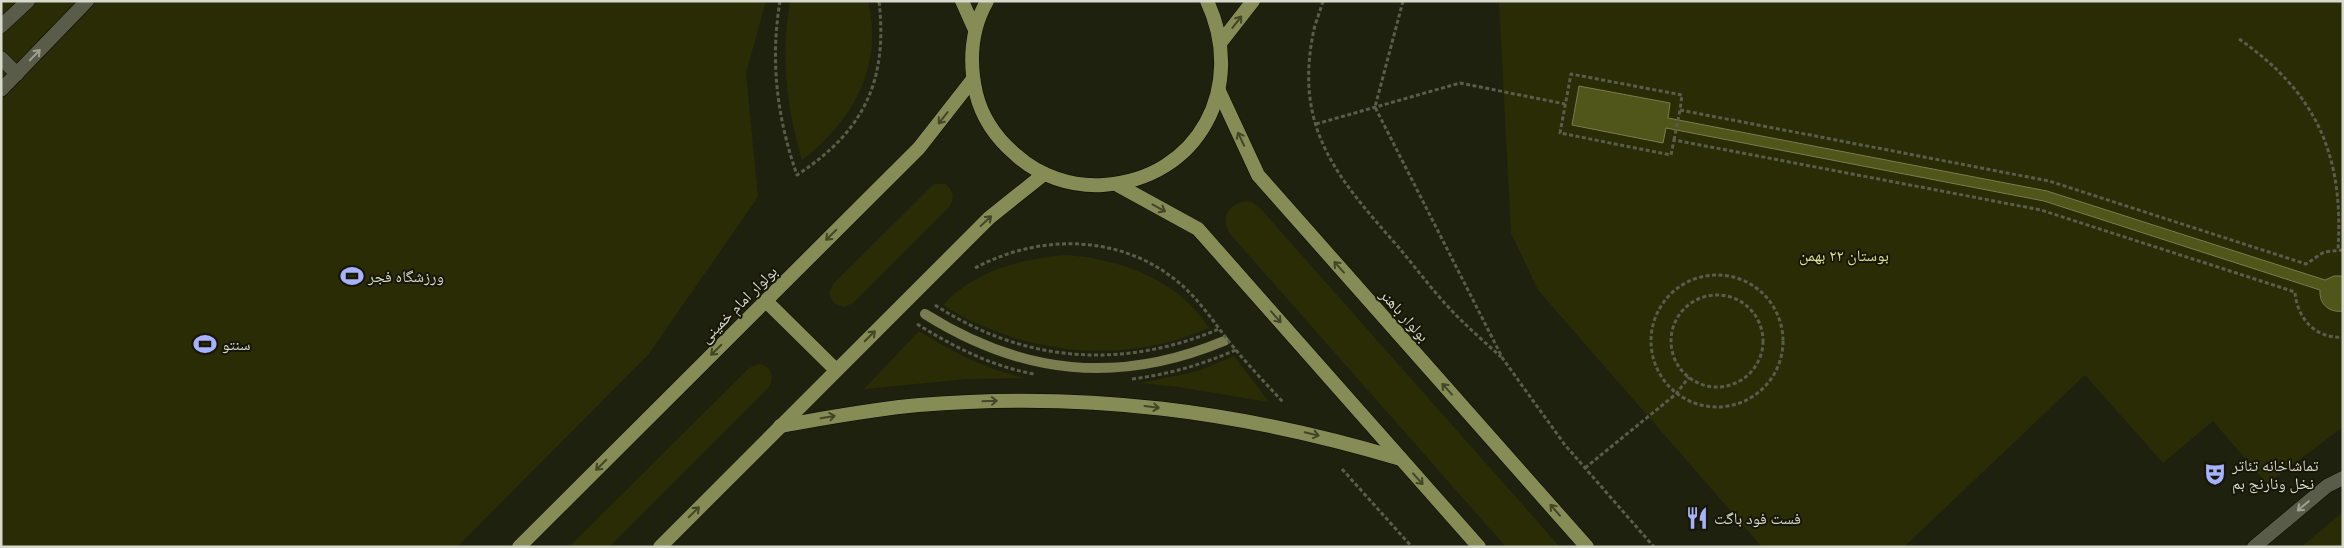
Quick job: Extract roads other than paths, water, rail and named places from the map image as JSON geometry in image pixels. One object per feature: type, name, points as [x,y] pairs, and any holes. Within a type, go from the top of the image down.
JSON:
[{"type":"main road","points":[[962,1],[975,30]]},
{"type":"main road","points":[[987,1],[975,30],[971,55],[973,79],[979,103],[989,125],[999,139],[1023,162],[1044,174],[1067,182],[1092,186],[1116,184],[1140,178],[1162,168],[1182,153],[1199,135],[1219,91],[1223,66],[1221,42],[1215,18],[1207,1]]},
{"type":"main road","points":[[1221,42],[1254,1]]},
{"type":"main road","name":"بولوار امام خمینی","points":[[519,547],[919,148],[973,79]]},
{"type":"main road","name":"بولوار باهنر","points":[[1219,91],[1258,175],[1587,547]]},
{"type":"main road","points":[[660,547],[989,218],[1044,174]]},
{"type":"main road","points":[[1116,184],[1198,229],[1479,547]]},
{"type":"main road","points":[[766,301],[836,370]]},
{"type":"main road","points":[[780,426],[849,413],[918,405],[1058,400],[1128,404],[1197,412],[1266,424],[1334,439],[1401,459]]},
{"type":"lane","points":[[1,26],[28,1]]},
{"type":"lane","points":[[1,90],[88,1]]},
{"type":"lane","points":[[1,58],[17,74]]},
{"type":"lane","points":[[2254,547],[2327,486],[2343,478]]},
{"type":"waterway","points":[[925,314],[961,334],[998,350],[1034,361],[1071,367],[1108,368],[1146,364],[1185,355],[1224,341]]},
{"type":"place","name":"ورزشگاه فجر","points":[[352,276]]},
{"type":"place","name":"سنتو","points":[[205,344]]},
{"type":"place","name":"تماشاخانه تئاتر نخل ونارنج بم","points":[[2215,474]]},
{"type":"place","name":"فست فود باگت","points":[[1697,518]]},
{"type":"park label","name":"بوستان ۲۲ بهمن","points":[[1844,255]]}]
